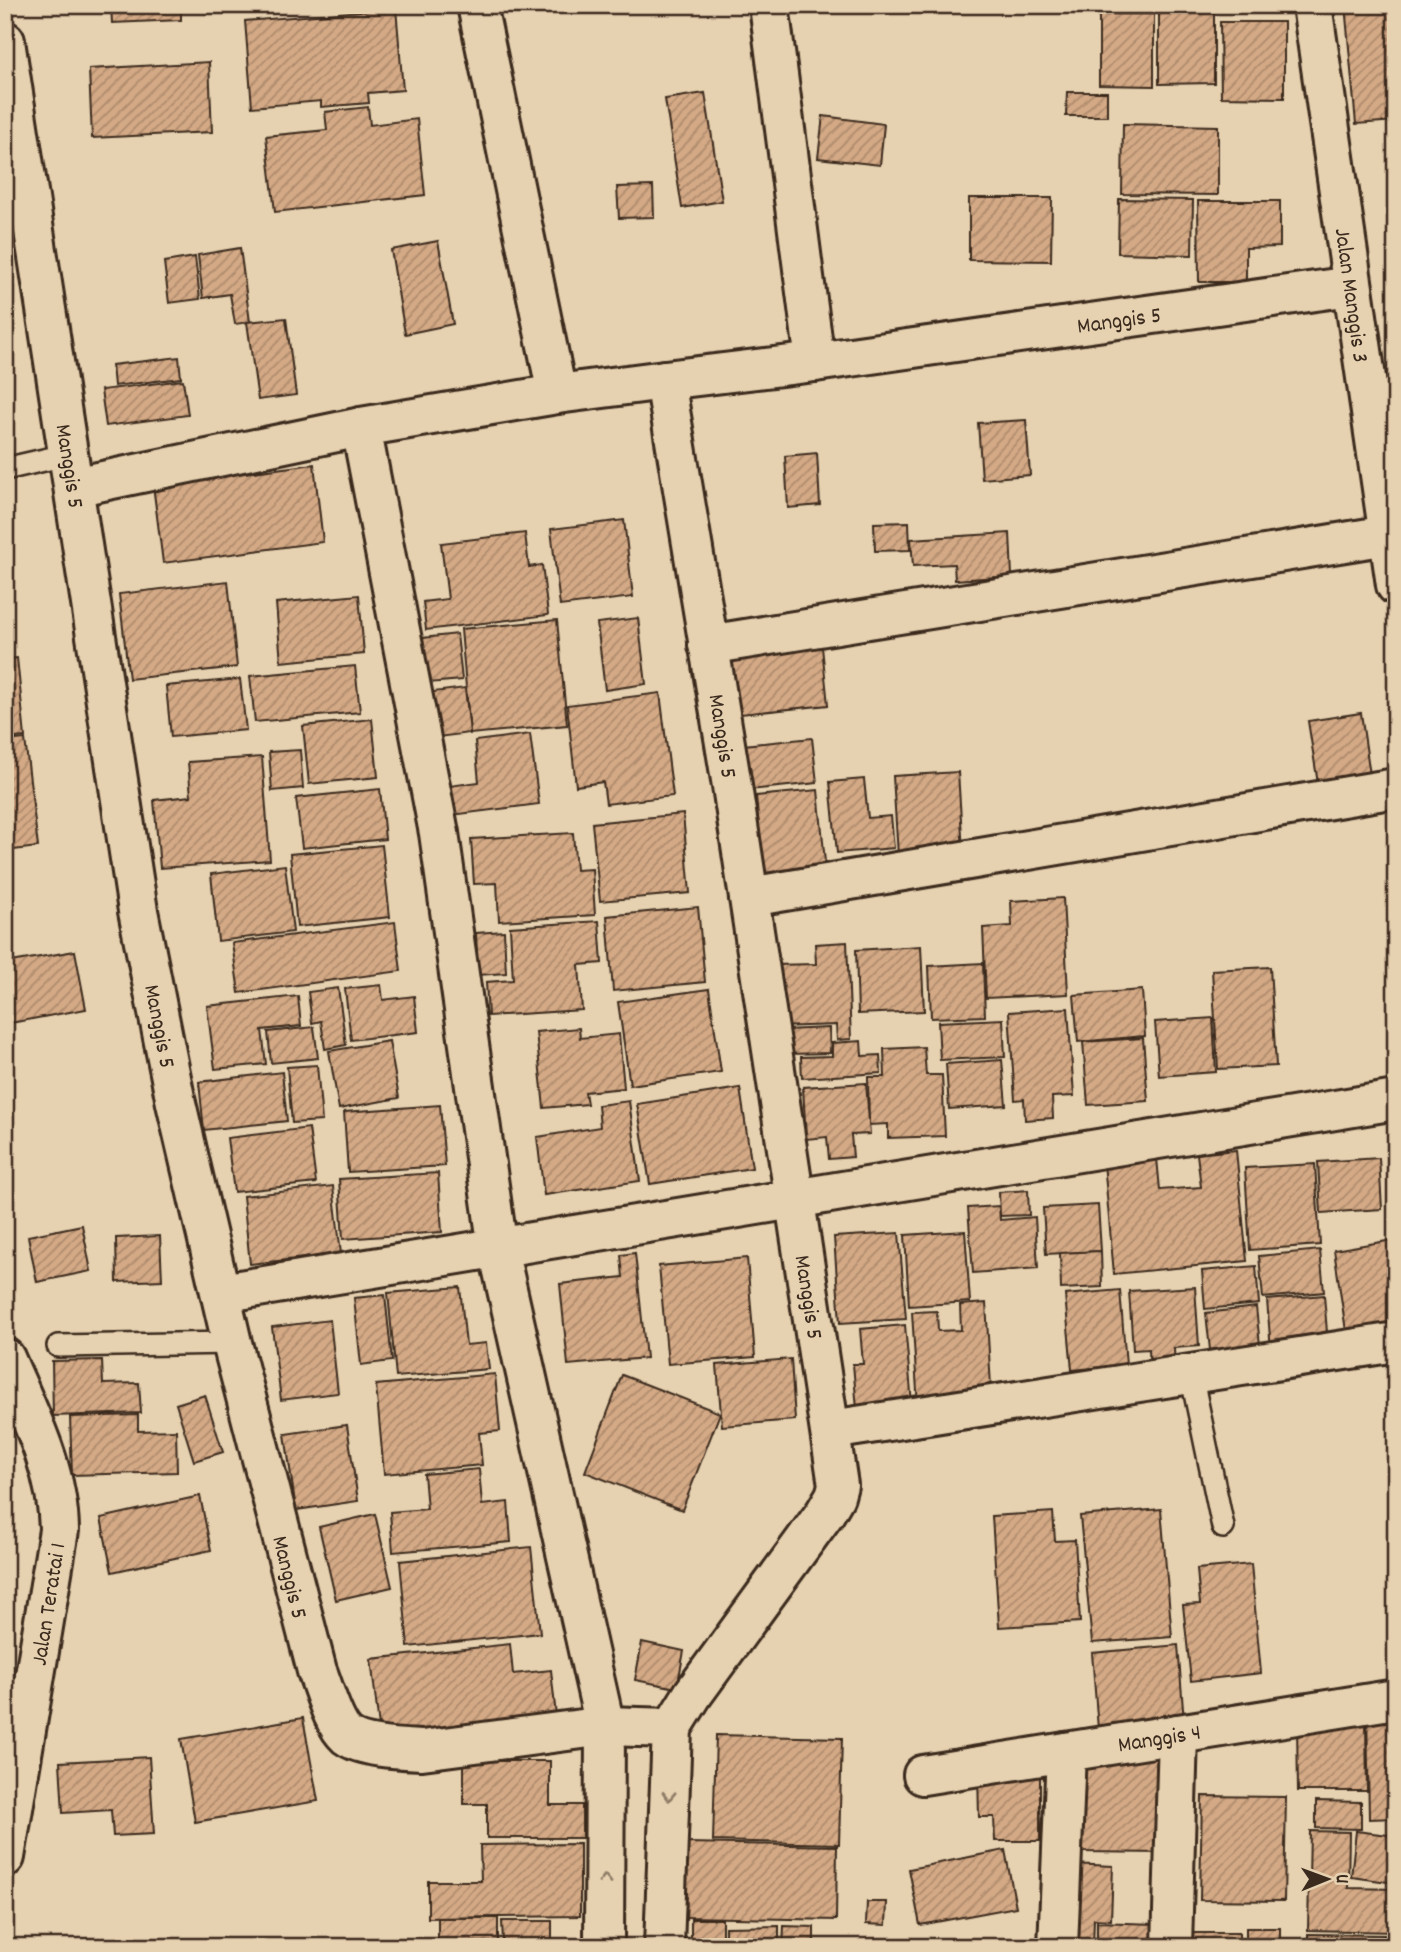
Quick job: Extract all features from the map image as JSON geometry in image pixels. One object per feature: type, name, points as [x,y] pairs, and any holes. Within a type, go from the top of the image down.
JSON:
[{"type":"street","points":[[477,5],[557,394]]},
{"type":"street","points":[[769,5],[815,362]]},
{"type":"street","name":"Jalan Manggis 3","points":[[1312,5],[1396,585]]},
{"type":"street","name":"Manggis 5","points":[[5,41],[138,911],[176,1103],[232,1343],[317,1671],[337,1722],[348,1736],[367,1744],[422,1750],[605,1726],[671,1728],[835,1496],[838,1485],[749,897],[666,380],[815,362],[1351,286]]},
{"type":"street","points":[[72,471],[557,394],[666,380]]},
{"type":"street","points":[[361,427],[439,834],[498,1249],[605,1726],[604,1947]]},
{"type":"street","points":[[708,645],[1388,535]]},
{"type":"street","points":[[749,897],[1396,788]]},
{"type":"street","points":[[221,1293],[1396,1100]]},
{"type":"street","points":[[831,1430],[1396,1342]]},
{"type":"street","name":"Jalan Teratai 1","points":[[5,1358],[39,1438],[53,1480],[57,1493],[59,1530],[5,1857]]},
{"type":"street","name":"Manggis 4","points":[[923,1774],[1396,1699]]},
{"type":"street","points":[[664,1947],[671,1728]]},
{"type":"street","points":[[1172,1947],[1178,1734]]},
{"type":"street","points":[[1058,1947],[1066,1752]]},
{"type":"lane","points":[[5,469],[72,471]]},
{"type":"lane","points":[[58,1346],[232,1343]]},
{"type":"lane","points":[[1191,1374],[1223,1527]]},
{"type":"building","points":[[111,5],[181,5],[181,20],[112,23]]},
{"type":"building","points":[[1345,5],[1395,5],[1396,121],[1356,124]]},
{"type":"building","points":[[396,8],[403,90],[368,93],[369,103],[321,107],[321,101],[252,107],[245,21]]},
{"type":"building","points":[[1159,12],[1214,12],[1214,83],[1159,84]]},
{"type":"building","points":[[1099,14],[1154,14],[1154,86],[1099,85]]},
{"type":"building","points":[[1220,22],[1284,22],[1284,98],[1221,97]]},
{"type":"building","points":[[209,62],[212,132],[92,138],[89,69]]},
{"type":"building","points":[[1067,92],[1107,92],[1107,116],[1066,116]]},
{"type":"building","points":[[705,93],[722,201],[682,208],[665,99]]},
{"type":"building","points":[[368,107],[370,125],[417,119],[425,195],[275,212],[266,136],[327,130],[325,112]]},
{"type":"building","points":[[823,116],[884,124],[880,165],[818,158]]},
{"type":"building","points":[[1123,124],[1218,126],[1218,195],[1122,194]]},
{"type":"building","points":[[653,186],[654,217],[619,218],[617,187]]},
{"type":"building","points":[[969,198],[1052,198],[1051,261],[969,260]]},
{"type":"building","points":[[1119,199],[1193,200],[1192,255],[1118,253]]},
{"type":"building","points":[[1198,201],[1280,201],[1280,247],[1246,248],[1246,282],[1199,282]]},
{"type":"building","points":[[438,241],[453,324],[405,334],[391,250]]},
{"type":"building","points":[[240,248],[250,322],[235,324],[230,294],[203,298],[198,255]]},
{"type":"building","points":[[195,257],[200,299],[169,303],[164,262]]},
{"type":"building","points":[[286,318],[296,395],[258,400],[247,322]]},
{"type":"building","points":[[179,357],[181,378],[114,386],[112,365]]},
{"type":"building","points":[[183,380],[188,415],[106,426],[101,390]]},
{"type":"building","points":[[1026,420],[1030,475],[982,479],[978,423]]},
{"type":"building","points":[[817,453],[820,505],[788,508],[785,456]]},
{"type":"building","points":[[314,464],[323,542],[163,563],[153,485]]},
{"type":"building","points":[[624,520],[633,597],[560,606],[551,529]]},
{"type":"building","points":[[909,522],[910,550],[875,551],[874,523]]},
{"type":"building","points":[[525,533],[529,567],[542,565],[548,615],[426,630],[423,602],[448,599],[441,543]]},
{"type":"building","points":[[1010,533],[1012,576],[955,580],[954,564],[913,566],[911,539]]},
{"type":"building","points":[[228,581],[237,667],[129,679],[119,594]]},
{"type":"building","points":[[359,595],[364,654],[281,662],[276,603]]},
{"type":"building","points":[[638,618],[646,684],[605,690],[597,623]]},
{"type":"building","points":[[557,620],[567,725],[470,734],[461,629]]},
{"type":"building","points":[[457,634],[462,680],[428,683],[423,638]]},
{"type":"building","points":[[822,647],[828,705],[731,715],[725,657]]},
{"type":"building","points":[[17,658],[25,737],[5,739],[5,659]]},
{"type":"building","points":[[355,666],[360,712],[255,722],[250,676]]},
{"type":"building","points":[[240,679],[246,730],[171,737],[166,686]]},
{"type":"building","points":[[465,688],[470,733],[438,737],[433,692]]},
{"type":"building","points":[[660,693],[673,796],[606,804],[603,782],[576,786],[567,705]]},
{"type":"building","points":[[1361,713],[1371,782],[1319,790],[1308,721]]},
{"type":"building","points":[[372,719],[378,777],[309,784],[303,726]]},
{"type":"building","points":[[530,734],[539,804],[452,815],[449,786],[479,782],[475,741]]},
{"type":"building","points":[[812,738],[817,783],[749,790],[744,745]]},
{"type":"building","points":[[25,739],[38,847],[5,851],[5,741]]},
{"type":"building","points":[[300,750],[303,788],[272,791],[269,752]]},
{"type":"building","points":[[262,757],[270,860],[160,868],[154,800],[191,796],[188,762]]},
{"type":"building","points":[[958,772],[963,852],[898,856],[893,776]]},
{"type":"building","points":[[864,779],[868,818],[891,816],[894,848],[837,853],[830,782]]},
{"type":"building","points":[[380,789],[385,839],[302,848],[296,798]]},
{"type":"building","points":[[818,790],[827,883],[765,889],[756,796]]},
{"type":"building","points":[[683,814],[690,893],[600,901],[592,823]]},
{"type":"building","points":[[573,833],[576,870],[592,869],[595,915],[499,921],[497,883],[474,884],[471,839]]},
{"type":"building","points":[[382,845],[390,917],[297,927],[290,854]]},
{"type":"building","points":[[285,865],[293,932],[218,941],[211,874]]},
{"type":"building","points":[[1063,898],[1068,994],[986,998],[983,928],[1012,926],[1011,901]]},
{"type":"building","points":[[698,907],[705,982],[613,991],[607,916]]},
{"type":"building","points":[[599,921],[602,963],[579,965],[582,1010],[488,1016],[486,982],[513,980],[510,927]]},
{"type":"building","points":[[395,922],[401,971],[239,993],[232,943]]},
{"type":"building","points":[[504,931],[506,973],[478,975],[476,933]]},
{"type":"building","points":[[847,942],[851,1039],[837,1040],[836,1025],[776,1027],[774,965],[816,964],[815,944]]},
{"type":"building","points":[[921,946],[924,1011],[858,1014],[856,950]]},
{"type":"building","points":[[75,951],[86,1009],[5,1024],[5,963]]},
{"type":"building","points":[[983,963],[985,1016],[931,1018],[929,966]]},
{"type":"building","points":[[1270,967],[1276,1066],[1218,1069],[1212,970]]},
{"type":"building","points":[[381,985],[383,1000],[414,996],[418,1032],[351,1040],[345,989]]},
{"type":"building","points":[[338,988],[346,1045],[325,1049],[321,1021],[312,1023],[308,992]]},
{"type":"building","points":[[709,989],[721,1072],[630,1085],[618,1002]]},
{"type":"building","points":[[1142,990],[1145,1036],[1078,1042],[1074,995]]},
{"type":"building","points":[[298,996],[301,1026],[262,1030],[266,1064],[215,1069],[207,1006]]},
{"type":"building","points":[[1068,1008],[1074,1096],[1052,1097],[1053,1118],[1025,1120],[1024,1099],[1015,1100],[1009,1012]]},
{"type":"building","points":[[1213,1018],[1216,1072],[1159,1076],[1155,1022]]},
{"type":"building","points":[[1003,1019],[1005,1057],[940,1060],[938,1022]]},
{"type":"building","points":[[314,1027],[318,1058],[271,1063],[268,1032]]},
{"type":"building","points":[[579,1028],[580,1038],[619,1034],[624,1088],[585,1092],[587,1104],[544,1108],[536,1032]]},
{"type":"building","points":[[829,1028],[830,1053],[787,1054],[785,1030]]},
{"type":"building","points":[[1143,1038],[1148,1101],[1088,1105],[1083,1042]]},
{"type":"building","points":[[389,1041],[399,1098],[339,1109],[329,1051]]},
{"type":"building","points":[[861,1041],[862,1056],[880,1055],[881,1073],[802,1078],[801,1057],[832,1056],[832,1043]]},
{"type":"building","points":[[924,1047],[926,1075],[942,1075],[945,1136],[888,1138],[888,1124],[869,1125],[868,1077],[885,1077],[884,1049]]},
{"type":"building","points":[[1002,1060],[1006,1105],[949,1109],[946,1064]]},
{"type":"building","points":[[317,1065],[322,1121],[292,1123],[287,1067]]},
{"type":"building","points":[[282,1072],[287,1121],[204,1130],[199,1082]]},
{"type":"building","points":[[866,1083],[870,1134],[851,1135],[853,1157],[829,1159],[827,1137],[806,1139],[803,1087]]},
{"type":"building","points":[[740,1088],[752,1168],[650,1184],[637,1104]]},
{"type":"building","points":[[629,1101],[640,1181],[544,1195],[537,1137],[600,1127],[598,1105]]},
{"type":"building","points":[[440,1105],[445,1166],[348,1172],[344,1112]]},
{"type":"building","points":[[309,1128],[316,1183],[234,1192],[227,1138]]},
{"type":"building","points":[[1236,1150],[1247,1261],[1114,1274],[1104,1163],[1157,1158],[1160,1190],[1201,1187],[1197,1154]]},
{"type":"building","points":[[1379,1158],[1382,1209],[1321,1213],[1318,1162]]},
{"type":"building","points":[[1315,1164],[1320,1245],[1250,1250],[1245,1168]]},
{"type":"building","points":[[438,1173],[442,1232],[343,1239],[339,1179]]},
{"type":"building","points":[[333,1186],[341,1254],[250,1264],[243,1196]]},
{"type":"building","points":[[1028,1190],[1029,1215],[1000,1216],[999,1192]]},
{"type":"building","points":[[1098,1205],[1101,1251],[1046,1254],[1043,1208]]},
{"type":"building","points":[[999,1206],[1000,1220],[1035,1217],[1038,1268],[973,1273],[968,1208]]},
{"type":"building","points":[[82,1225],[91,1271],[37,1282],[28,1236]]},
{"type":"building","points":[[965,1231],[970,1302],[909,1306],[905,1235]]},
{"type":"building","points":[[899,1233],[906,1319],[840,1323],[834,1237]]},
{"type":"building","points":[[160,1236],[162,1280],[117,1282],[116,1238]]},
{"type":"building","points":[[1393,1240],[1396,1261],[1396,1323],[1346,1331],[1334,1250]]},
{"type":"building","points":[[1320,1250],[1324,1292],[1263,1298],[1259,1256]]},
{"type":"building","points":[[1101,1251],[1102,1287],[1061,1289],[1060,1253]]},
{"type":"building","points":[[635,1253],[646,1358],[568,1365],[560,1284],[623,1277],[621,1255]]},
{"type":"building","points":[[747,1258],[755,1357],[668,1364],[659,1266]]},
{"type":"building","points":[[1256,1266],[1259,1304],[1205,1309],[1202,1271]]},
{"type":"building","points":[[460,1287],[466,1345],[486,1343],[489,1369],[396,1377],[388,1293]]},
{"type":"building","points":[[1195,1287],[1199,1346],[1174,1348],[1175,1370],[1150,1371],[1149,1349],[1133,1350],[1129,1291]]},
{"type":"building","points":[[1120,1290],[1126,1365],[1072,1370],[1065,1295]]},
{"type":"building","points":[[385,1295],[392,1361],[361,1365],[354,1298]]},
{"type":"building","points":[[1324,1295],[1328,1345],[1271,1350],[1267,1300]]},
{"type":"building","points":[[986,1303],[992,1403],[918,1407],[912,1312],[937,1311],[938,1331],[961,1330],[960,1305]]},
{"type":"building","points":[[1256,1307],[1260,1345],[1210,1350],[1206,1313]]},
{"type":"building","points":[[330,1320],[338,1393],[281,1400],[272,1327]]},
{"type":"building","points":[[905,1325],[912,1404],[857,1409],[853,1364],[863,1364],[860,1329]]},
{"type":"building","points":[[791,1359],[795,1420],[722,1426],[717,1365]]},
{"type":"building","points":[[102,1360],[103,1384],[139,1383],[141,1413],[53,1416],[52,1361]]},
{"type":"building","points":[[495,1374],[500,1431],[479,1433],[482,1465],[384,1474],[376,1385]]},
{"type":"building","points":[[622,1375],[720,1413],[682,1510],[585,1472]]},
{"type":"building","points":[[205,1395],[223,1452],[194,1461],[176,1404]]},
{"type":"building","points":[[138,1415],[138,1431],[176,1430],[177,1472],[72,1475],[70,1417]]},
{"type":"building","points":[[347,1425],[358,1501],[296,1510],[285,1434]]},
{"type":"building","points":[[479,1469],[482,1505],[508,1502],[511,1542],[393,1552],[390,1512],[427,1509],[424,1474]]},
{"type":"building","points":[[200,1496],[211,1550],[112,1572],[101,1518]]},
{"type":"building","points":[[1161,1509],[1172,1637],[1092,1643],[1080,1516]]},
{"type":"building","points":[[1053,1512],[1055,1541],[1075,1540],[1080,1622],[999,1627],[992,1516]]},
{"type":"building","points":[[375,1514],[392,1587],[336,1600],[319,1527]]},
{"type":"building","points":[[531,1547],[540,1633],[408,1647],[400,1561]]},
{"type":"building","points":[[1251,1564],[1261,1673],[1191,1681],[1183,1605],[1200,1604],[1197,1569]]},
{"type":"building","points":[[642,1642],[684,1651],[677,1688],[635,1680]]},
{"type":"building","points":[[510,1644],[513,1674],[551,1670],[556,1716],[380,1736],[371,1659]]},
{"type":"building","points":[[1178,1645],[1184,1722],[1098,1729],[1092,1653]]},
{"type":"building","points":[[1396,1708],[1396,1818],[1369,1819],[1367,1709]]},
{"type":"building","points":[[303,1718],[318,1801],[195,1822],[181,1739]]},
{"type":"building","points":[[1366,1723],[1367,1791],[1298,1791],[1297,1724]]},
{"type":"building","points":[[716,1735],[842,1738],[839,1844],[713,1841]]},
{"type":"building","points":[[1085,1754],[1163,1755],[1162,1853],[1083,1852]]},
{"type":"building","points":[[149,1757],[154,1834],[113,1836],[111,1810],[63,1813],[60,1762]]},
{"type":"building","points":[[464,1761],[550,1761],[550,1805],[582,1805],[582,1838],[487,1838],[487,1804],[464,1804]]},
{"type":"building","points":[[1040,1772],[1040,1841],[995,1841],[994,1817],[979,1817],[978,1773]]},
{"type":"building","points":[[1202,1796],[1286,1797],[1284,1901],[1200,1900]]},
{"type":"building","points":[[1316,1801],[1361,1802],[1361,1829],[1316,1828]]},
{"type":"building","points":[[1310,1831],[1349,1832],[1348,1888],[1396,1889],[1396,1932],[1308,1930]]},
{"type":"building","points":[[1356,1831],[1396,1836],[1396,1883],[1351,1877]]},
{"type":"building","points":[[688,1843],[837,1846],[836,1920],[686,1917]]},
{"type":"building","points":[[580,1844],[580,1916],[428,1918],[428,1881],[481,1881],[480,1845]]},
{"type":"building","points":[[1005,1850],[1016,1907],[920,1925],[909,1869]]},
{"type":"building","points":[[1072,1864],[1113,1866],[1111,1920],[1094,1919],[1093,1947],[1069,1947]]},
{"type":"building","points":[[867,1902],[887,1902],[886,1925],[866,1924]]},
{"type":"building","points":[[438,1918],[498,1918],[498,1942],[438,1942]]},
{"type":"building","points":[[691,1919],[722,1919],[722,1947],[691,1947]]},
{"type":"building","points":[[502,1921],[552,1921],[552,1947],[468,1947],[468,1944],[503,1943]]},
{"type":"building","points":[[1097,1922],[1155,1924],[1154,1947],[1097,1947]]},
{"type":"building","points":[[779,1926],[779,1947],[725,1947],[725,1927]]},
{"type":"building","points":[[784,1926],[814,1927],[814,1947],[783,1947]]},
{"type":"building","points":[[1246,1928],[1280,1928],[1280,1947],[1246,1947]]},
{"type":"building","points":[[1192,1933],[1239,1933],[1239,1947],[1192,1947]]},
{"type":"building","points":[[1308,1934],[1384,1935],[1384,1947],[1308,1947]]}]
